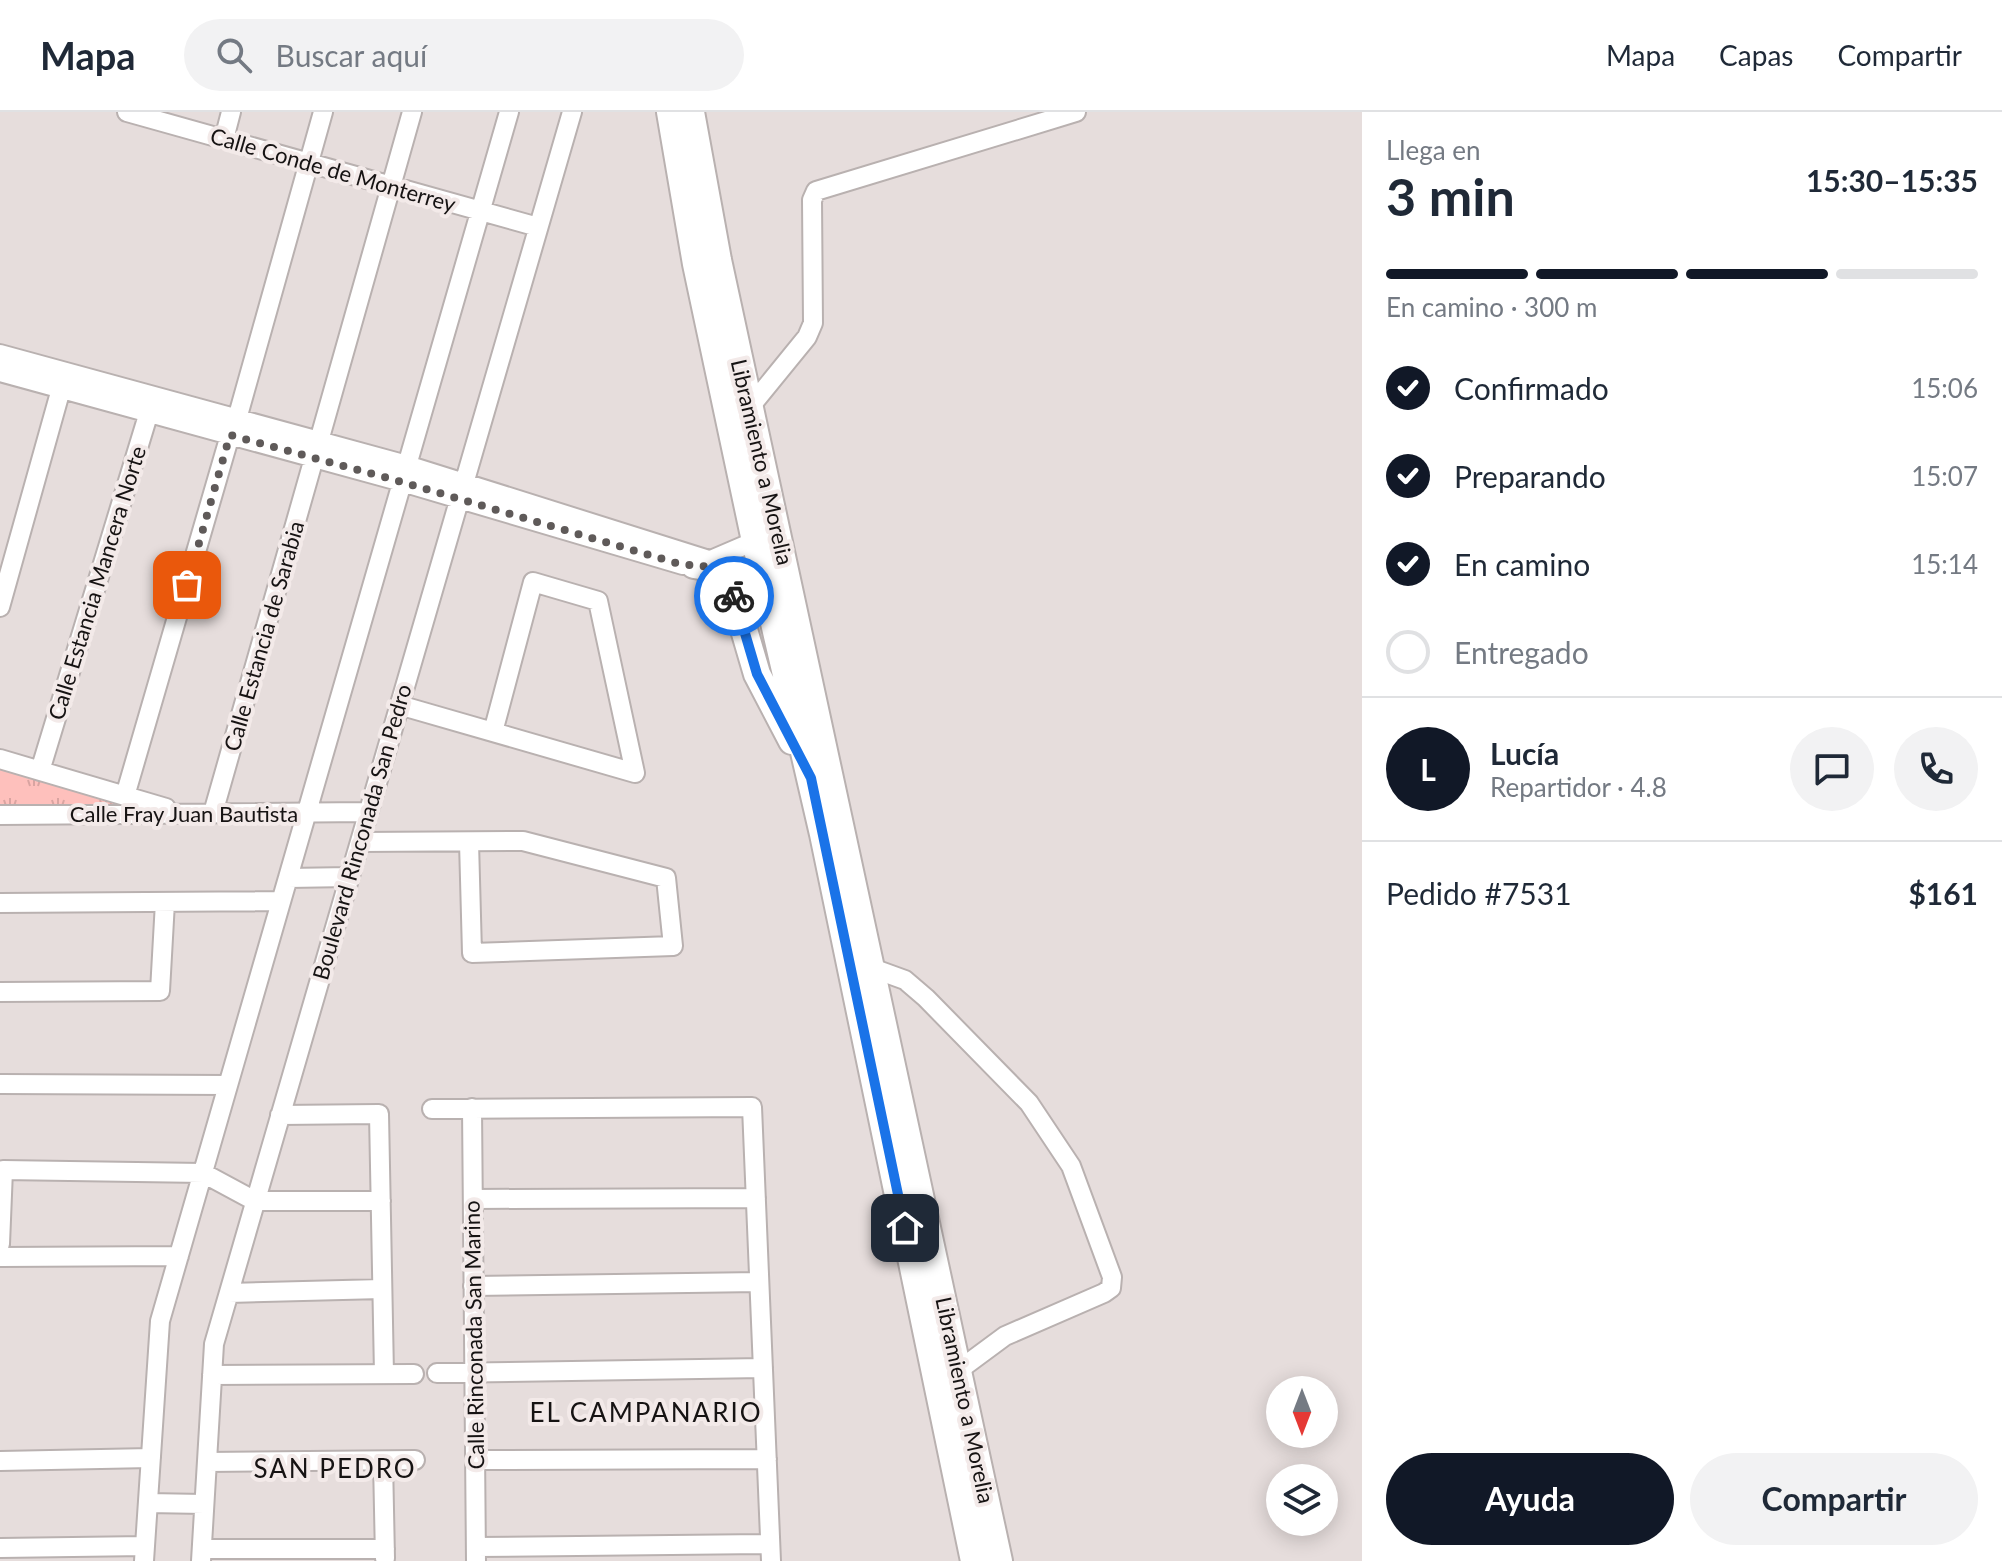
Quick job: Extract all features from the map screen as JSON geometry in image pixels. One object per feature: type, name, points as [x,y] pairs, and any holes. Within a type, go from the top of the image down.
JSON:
[{"type":"highway","name":"Libramiento a Morelia","points":[[670,112],[696,264],[755,541],[811,778],[974,1561]]},
{"type":"highway","name":"Libramiento a Morelia","points":[[691,112],[718,260],[999,1561]]},
{"type":"highway","points":[[701,563],[726,578],[757,674],[811,778]]},
{"type":"street","points":[[224,139],[231,112]]},
{"type":"street","points":[[125,796],[323,112]]},
{"type":"street","name":"Calle Estancia de Sarabia","points":[[213,813],[412,112]]},
{"type":"street","points":[[0,1548],[144,1554],[160,1321],[509,112]]},
{"type":"street","name":"Boulevard Rinconada San Pedro","points":[[201,1555],[214,1344],[572,112]]},
{"type":"street","points":[[750,407],[807,337],[813,323],[812,200],[816,191],[1076,112]]},
{"type":"street","name":"Calle Conde de Monterrey","points":[[136,113],[538,227]]},
{"type":"street","points":[[0,354],[151,404],[462,491],[683,565],[701,563],[755,541]]},
{"type":"street","points":[[0,372],[61,389],[151,404]]},
{"type":"street","points":[[0,607],[61,389]]},
{"type":"street","name":"Calle Estancia Mancera Norte","points":[[40,771],[151,404]]},
{"type":"street","points":[[399,705],[635,773],[598,601],[533,582],[493,732]]},
{"type":"street","points":[[0,759],[185,814]]},
{"type":"street","name":"Calle Fray Juan Bautista","points":[[0,815],[368,812]]},
{"type":"street","points":[[360,842],[523,841],[666,878],[673,946],[472,953],[469,842]]},
{"type":"street","points":[[288,878],[350,877]]},
{"type":"street","points":[[0,903],[281,901]]},
{"type":"street","points":[[0,992],[160,991],[165,902]]},
{"type":"street","points":[[872,968],[905,980],[926,998],[1029,1103],[1071,1166],[1112,1277],[1111,1288],[1104,1293],[1005,1336],[959,1370]]},
{"type":"street","points":[[0,1084],[228,1085]]},
{"type":"street","points":[[432,1109],[752,1107],[770,1552]]},
{"type":"street","name":"Calle Rinconada San Marino","points":[[472,1108],[476,1554]]},
{"type":"street","points":[[280,1115],[379,1114],[384,1374]]},
{"type":"street","points":[[0,1244],[3,1170],[203,1173],[255,1201],[381,1201]]},
{"type":"street","points":[[473,1199],[756,1198]]},
{"type":"street","points":[[0,1257],[179,1256]]},
{"type":"street","points":[[473,1286],[759,1282]]},
{"type":"street","points":[[229,1293],[382,1289]]},
{"type":"street","points":[[437,1373],[763,1368]]},
{"type":"street","points":[[212,1375],[414,1374]]},
{"type":"street","points":[[0,1461],[151,1458]]},
{"type":"street","points":[[475,1460],[767,1459]]},
{"type":"street","points":[[207,1462],[415,1460]]},
{"type":"street","points":[[201,1555],[385,1555],[383,1461]]},
{"type":"street","points":[[148,1503],[204,1504]]},
{"type":"street","points":[[476,1554],[770,1552]]},
{"type":"street","points":[[759,1561],[770,1552]]},
{"type":"green space","points":[[0,765],[135,806],[0,805]]},
{"type":"way so far","points":[[187,585],[230,435],[683,565],[712,568],[726,578],[734,596]]},
{"type":"district","name":"EL CAMPANARIO","points":[[646,1413]]},
{"type":"district","name":"SAN PEDRO","points":[[335,1469]]},
{"type":"route","points":[[734,596],[757,674],[811,778],[905,1228]]}]
